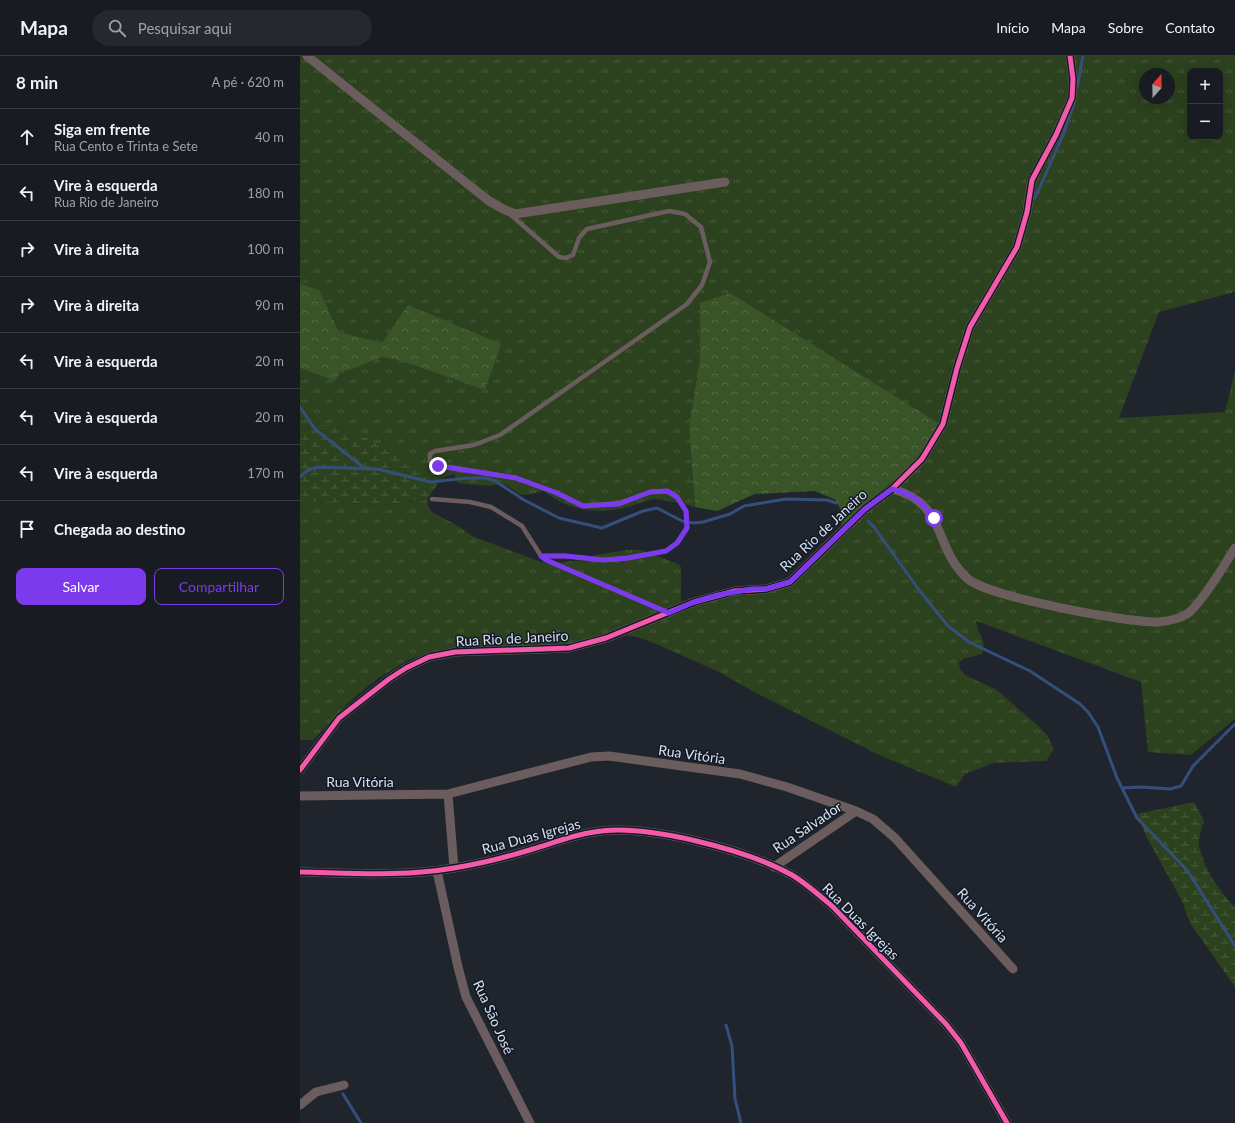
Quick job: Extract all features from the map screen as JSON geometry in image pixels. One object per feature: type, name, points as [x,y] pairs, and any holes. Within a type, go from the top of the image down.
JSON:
[{"type":"street","points":[[307,56],[477,191],[505,210],[515,214],[725,182]]},
{"type":"street","name":"Rua Rio de Janeiro","points":[[300,770],[339,718],[388,679],[429,657],[456,652],[568,648],[606,638],[694,602],[718,595],[752,589],[766,589],[790,582],[865,509],[892,489],[922,459],[943,424],[956,368],[970,327],[1017,247],[1027,212],[1032,180],[1056,135],[1072,98],[1074,79],[1070,56]]},
{"type":"street","points":[[892,489],[908,493],[927,508],[941,531],[954,564],[970,581],[991,590],[1015,597],[1133,620],[1170,620],[1189,613],[1207,591],[1235,548]]},
{"type":"street","name":"Rua Vitória","points":[[300,796],[448,794],[591,757],[609,756],[740,774],[787,787],[856,811],[873,819],[895,838],[1013,969]]},
{"type":"street","points":[[448,794],[454,868]]},
{"type":"street","name":"Rua Salvador","points":[[774,867],[856,811]]},
{"type":"street","name":"Rua Duas Igrejas","points":[[300,872],[389,875],[454,868],[506,857],[576,836],[612,830],[660,835],[696,841],[774,867],[793,876],[814,890],[833,907],[946,1024],[964,1049],[1007,1123]]},
{"type":"street","name":"Rua São José","points":[[437,870],[466,997],[530,1123]]},
{"type":"street","points":[[300,1105],[316,1092],[344,1085]]},
{"type":"lane","points":[[505,210],[559,257],[566,258],[572,255],[579,238],[587,229],[669,211],[685,214],[701,227],[710,262],[702,285],[686,304],[500,435],[474,445],[435,451],[430,454],[430,461],[438,466],[516,478],[557,493],[583,506],[619,504],[650,492],[667,491],[677,497],[686,511],[687,528],[677,543],[666,551],[628,558],[604,560],[566,556],[541,556]]},
{"type":"lane","points":[[432,499],[470,502],[491,507],[522,526],[541,556],[546,560],[669,613]]},
{"type":"green space","points":[[300,56],[1235,56],[1235,292],[1159,312],[1119,418],[1225,412],[1235,371],[1235,719],[1191,755],[1148,752],[1141,682],[976,621],[984,650],[982,654],[963,659],[959,663],[960,669],[965,675],[997,690],[1047,735],[1054,749],[1046,761],[993,763],[965,774],[956,787],[879,755],[758,694],[719,672],[654,643],[637,637],[618,634],[562,646],[462,646],[430,652],[408,660],[377,679],[350,701],[313,740],[300,740],[300,507],[311,501],[384,505],[428,499],[427,504],[432,512],[460,527],[472,536],[547,564],[585,560],[596,555],[626,550],[641,550],[678,564],[681,567],[681,602],[685,603],[782,583],[841,533],[869,501],[906,470],[700,303],[700,358],[689,427],[695,507],[654,499],[620,509],[597,511],[585,510],[564,503],[544,491],[527,495],[519,494],[508,486],[502,484],[489,486],[458,483],[454,474],[442,478],[412,463],[309,428],[300,431],[300,368],[335,381],[340,372],[353,369],[382,357],[402,361],[382,344],[339,332],[319,290],[300,283]]},
{"type":"green space","points":[[300,283],[319,290],[339,332],[382,343],[408,305],[501,344],[485,390],[402,361],[382,357],[353,369],[340,372],[335,381],[300,368]]},
{"type":"green space","points":[[730,293],[938,423],[927,444],[906,470],[869,501],[841,533],[842,513],[836,500],[815,491],[755,494],[717,511],[695,507],[689,427],[700,358],[700,303]]},
{"type":"green space","points":[[322,425],[353,432],[383,446],[442,478],[427,499],[384,505],[311,501],[300,507],[300,431]]},
{"type":"green space","points":[[1194,802],[1204,821],[1200,833],[1199,845],[1204,862],[1212,878],[1223,894],[1235,907],[1235,987],[1190,923],[1182,901],[1146,836],[1137,814]]},
{"type":"waterway","points":[[1077,88],[1083,56]]},
{"type":"waterway","points":[[1035,198],[1064,133],[1074,103]]},
{"type":"waterway","points":[[300,407],[315,429],[363,467]]},
{"type":"waterway","points":[[300,477],[308,470],[318,467],[377,469],[431,482],[467,478],[486,478],[495,481],[524,500],[559,518],[602,528],[643,511],[657,508],[682,521],[694,523],[703,522],[730,514],[744,506],[786,499],[827,500],[836,503]]},
{"type":"waterway","points":[[868,521],[874,527],[919,590],[948,626],[969,642],[1030,671],[1080,704],[1088,712],[1098,727],[1117,778],[1137,818],[1187,870],[1235,946]]},
{"type":"waterway","points":[[1122,788],[1142,787],[1170,789],[1181,786],[1193,766],[1235,724]]},
{"type":"waterway","points":[[726,1025],[732,1046],[735,1099],[741,1123]]},
{"type":"waterway","points":[[343,1094],[361,1123]]},
{"type":"cycle path","points":[[300,770],[339,718],[389,679],[406,668],[429,657],[455,652],[569,648],[606,638],[694,602],[735,591],[766,589],[790,582],[865,509],[892,489],[922,459],[943,424],[957,368],[970,327],[1017,247],[1027,212],[1032,180],[1056,135],[1072,98],[1073,79],[1070,56]]},
{"type":"cycle path","points":[[300,872],[377,874],[435,871],[494,860],[578,835],[615,830],[640,831],[667,835],[723,848],[749,856],[792,875],[833,907],[946,1024],[961,1043],[1007,1123]]},
{"type":"route","points":[[438,466],[465,468],[516,478],[557,493],[583,506],[619,504],[650,492],[667,491],[677,497],[686,511],[687,528],[677,543],[666,551],[628,558],[604,560],[566,556],[541,556],[546,560],[669,613],[694,602],[718,595],[752,589],[766,589],[790,582],[865,509],[892,489],[908,493],[927,508],[934,518]]}]
